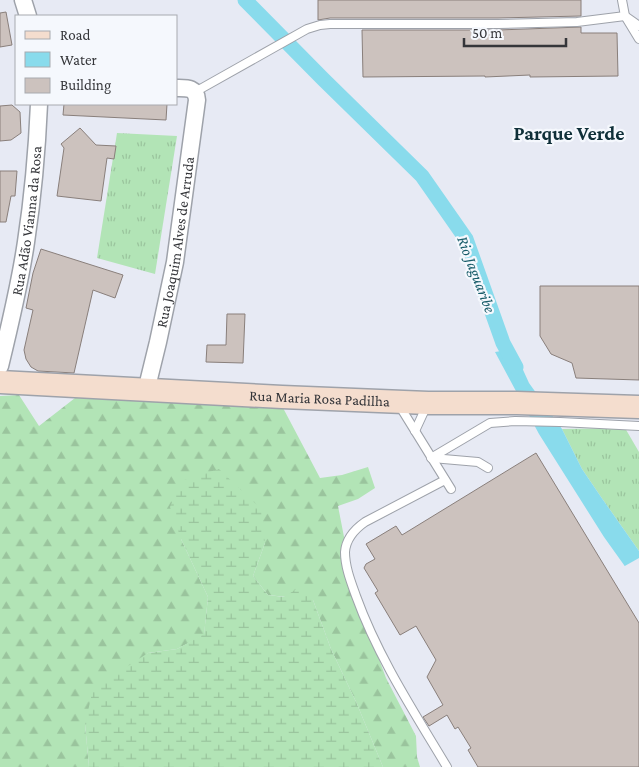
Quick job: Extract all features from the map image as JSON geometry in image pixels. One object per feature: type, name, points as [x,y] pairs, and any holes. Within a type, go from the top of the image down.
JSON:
[{"type":"main road","name":"Rua Maria Rosa Padilha","points":[[0,382],[146,391],[428,403],[516,412],[555,413],[639,407]]},
{"type":"street","points":[[23,0],[28,15]]},
{"type":"street","points":[[178,88],[192,89],[195,92]]},
{"type":"street","name":"Rua Joaquim Alves de Arruda","points":[[146,391],[175,262],[197,100],[195,92]]},
{"type":"street","name":"Rua Adão Vianna da Rosa","points":[[0,366],[26,243],[37,150],[39,105]]},
{"type":"lane","points":[[622,0],[625,16],[639,39]]},
{"type":"lane","points":[[195,92],[307,29],[320,25],[578,22],[625,16],[639,26]]},
{"type":"lane","points":[[397,402],[451,489]]},
{"type":"lane","points":[[415,431],[428,403]]},
{"type":"lane","points":[[431,458],[490,423],[516,412]]},
{"type":"lane","points":[[555,413],[639,426]]},
{"type":"lane","points":[[431,458],[478,462],[488,468]]},
{"type":"lane","points":[[445,480],[360,525],[348,539],[345,551],[352,586],[364,618],[411,708],[447,767]]},
{"type":"green space","points":[[117,133],[177,136],[155,274],[97,258]]},
{"type":"green space","points":[[19,395],[39,426],[75,398],[282,406],[320,478],[342,475],[368,467],[375,488],[358,499],[338,506],[363,616],[386,678],[416,736],[417,757],[420,767],[383,767],[357,704],[331,649],[313,600],[268,595],[253,576],[265,543],[181,539],[208,597],[204,635],[177,649],[148,653],[85,724],[89,767],[0,767],[0,396]]},
{"type":"green space","points":[[625,428],[639,452],[639,551],[582,469],[562,429]]},
{"type":"green space","points":[[219,469],[262,510],[265,543],[253,576],[268,595],[284,597],[298,588],[313,600],[331,649],[357,704],[383,767],[89,767],[85,724],[93,689],[148,653],[177,649],[204,634],[208,597],[181,539],[170,507],[181,481]]},
{"type":"water","points":[[514,350],[529,383],[562,429],[582,469],[639,551],[639,586],[604,537],[539,434],[495,352]]},
{"type":"pier","points":[[639,558],[639,588],[623,567]]},
{"type":"building","points":[[318,0],[581,0],[581,16],[330,18],[318,20]]},
{"type":"building","points":[[6,12],[12,45],[0,47],[0,13]]},
{"type":"building","points":[[581,27],[581,33],[617,33],[618,76],[363,77],[362,30],[498,30]]},
{"type":"building","points":[[12,105],[20,112],[21,133],[11,140],[0,141],[0,106]]},
{"type":"building","points":[[64,105],[167,105],[166,120],[63,115]]},
{"type":"building","points":[[80,128],[96,145],[116,146],[114,159],[107,158],[101,201],[57,196],[64,148],[61,144]]},
{"type":"building","points":[[0,171],[17,171],[15,196],[11,196],[6,222],[0,222]]},
{"type":"building","points":[[41,249],[123,275],[115,298],[93,290],[74,373],[38,371],[31,367],[26,359],[24,350],[33,310],[26,308],[33,273]]},
{"type":"building","points":[[540,286],[639,286],[639,380],[576,378],[572,363],[551,354],[540,336]]},
{"type":"building","points":[[227,314],[245,314],[243,363],[206,362],[207,345],[226,345]]},
{"type":"building","points":[[536,453],[639,623],[639,767],[478,767],[468,750],[471,748],[458,727],[455,729],[447,715],[429,726],[423,717],[443,705],[427,677],[436,660],[416,626],[400,635],[375,593],[378,591],[364,568],[366,564],[375,559],[366,544],[396,526],[402,535]]},
{"type":"waterway","name":"Rio Jaguaribe","points":[[245,0],[422,176],[466,239],[503,343],[516,367]]},
{"type":"district","name":"Parque Verde","points":[[569,133]]}]
